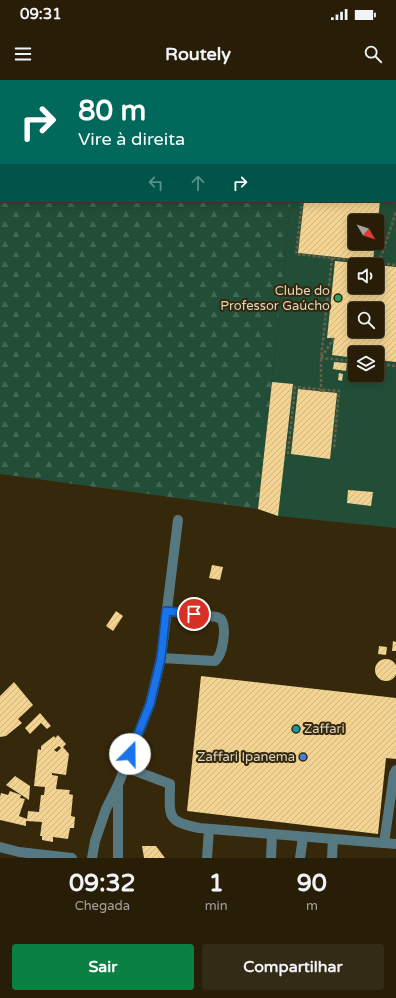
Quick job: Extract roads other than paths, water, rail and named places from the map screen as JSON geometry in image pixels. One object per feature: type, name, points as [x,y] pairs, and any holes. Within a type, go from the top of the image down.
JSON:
[{"type":"street","points":[[92,858],[95,841],[106,809],[118,785],[150,704],[161,658],[178,520]]},
{"type":"street","points":[[161,658],[215,661],[220,655],[224,626],[221,619],[217,617],[166,611]]},
{"type":"street","points":[[125,767],[170,784],[170,813],[174,820],[184,825],[209,829],[396,844]]},
{"type":"street","points":[[384,843],[394,774],[396,770]]},
{"type":"street","points":[[118,785],[118,858]]},
{"type":"street","points":[[207,858],[209,829]]},
{"type":"street","points":[[271,858],[272,834]]},
{"type":"street","points":[[300,858],[302,837]]},
{"type":"street","points":[[332,858],[333,839]]},
{"type":"street","points":[[0,847],[19,852],[72,858]]},
{"type":"place","name":"Clube do Professor Gaúcho","points":[[338,298]]},
{"type":"place","name":"Zaffari","points":[[296,729]]},
{"type":"place","name":"Zaffari Ipanema","points":[[303,757]]}]
